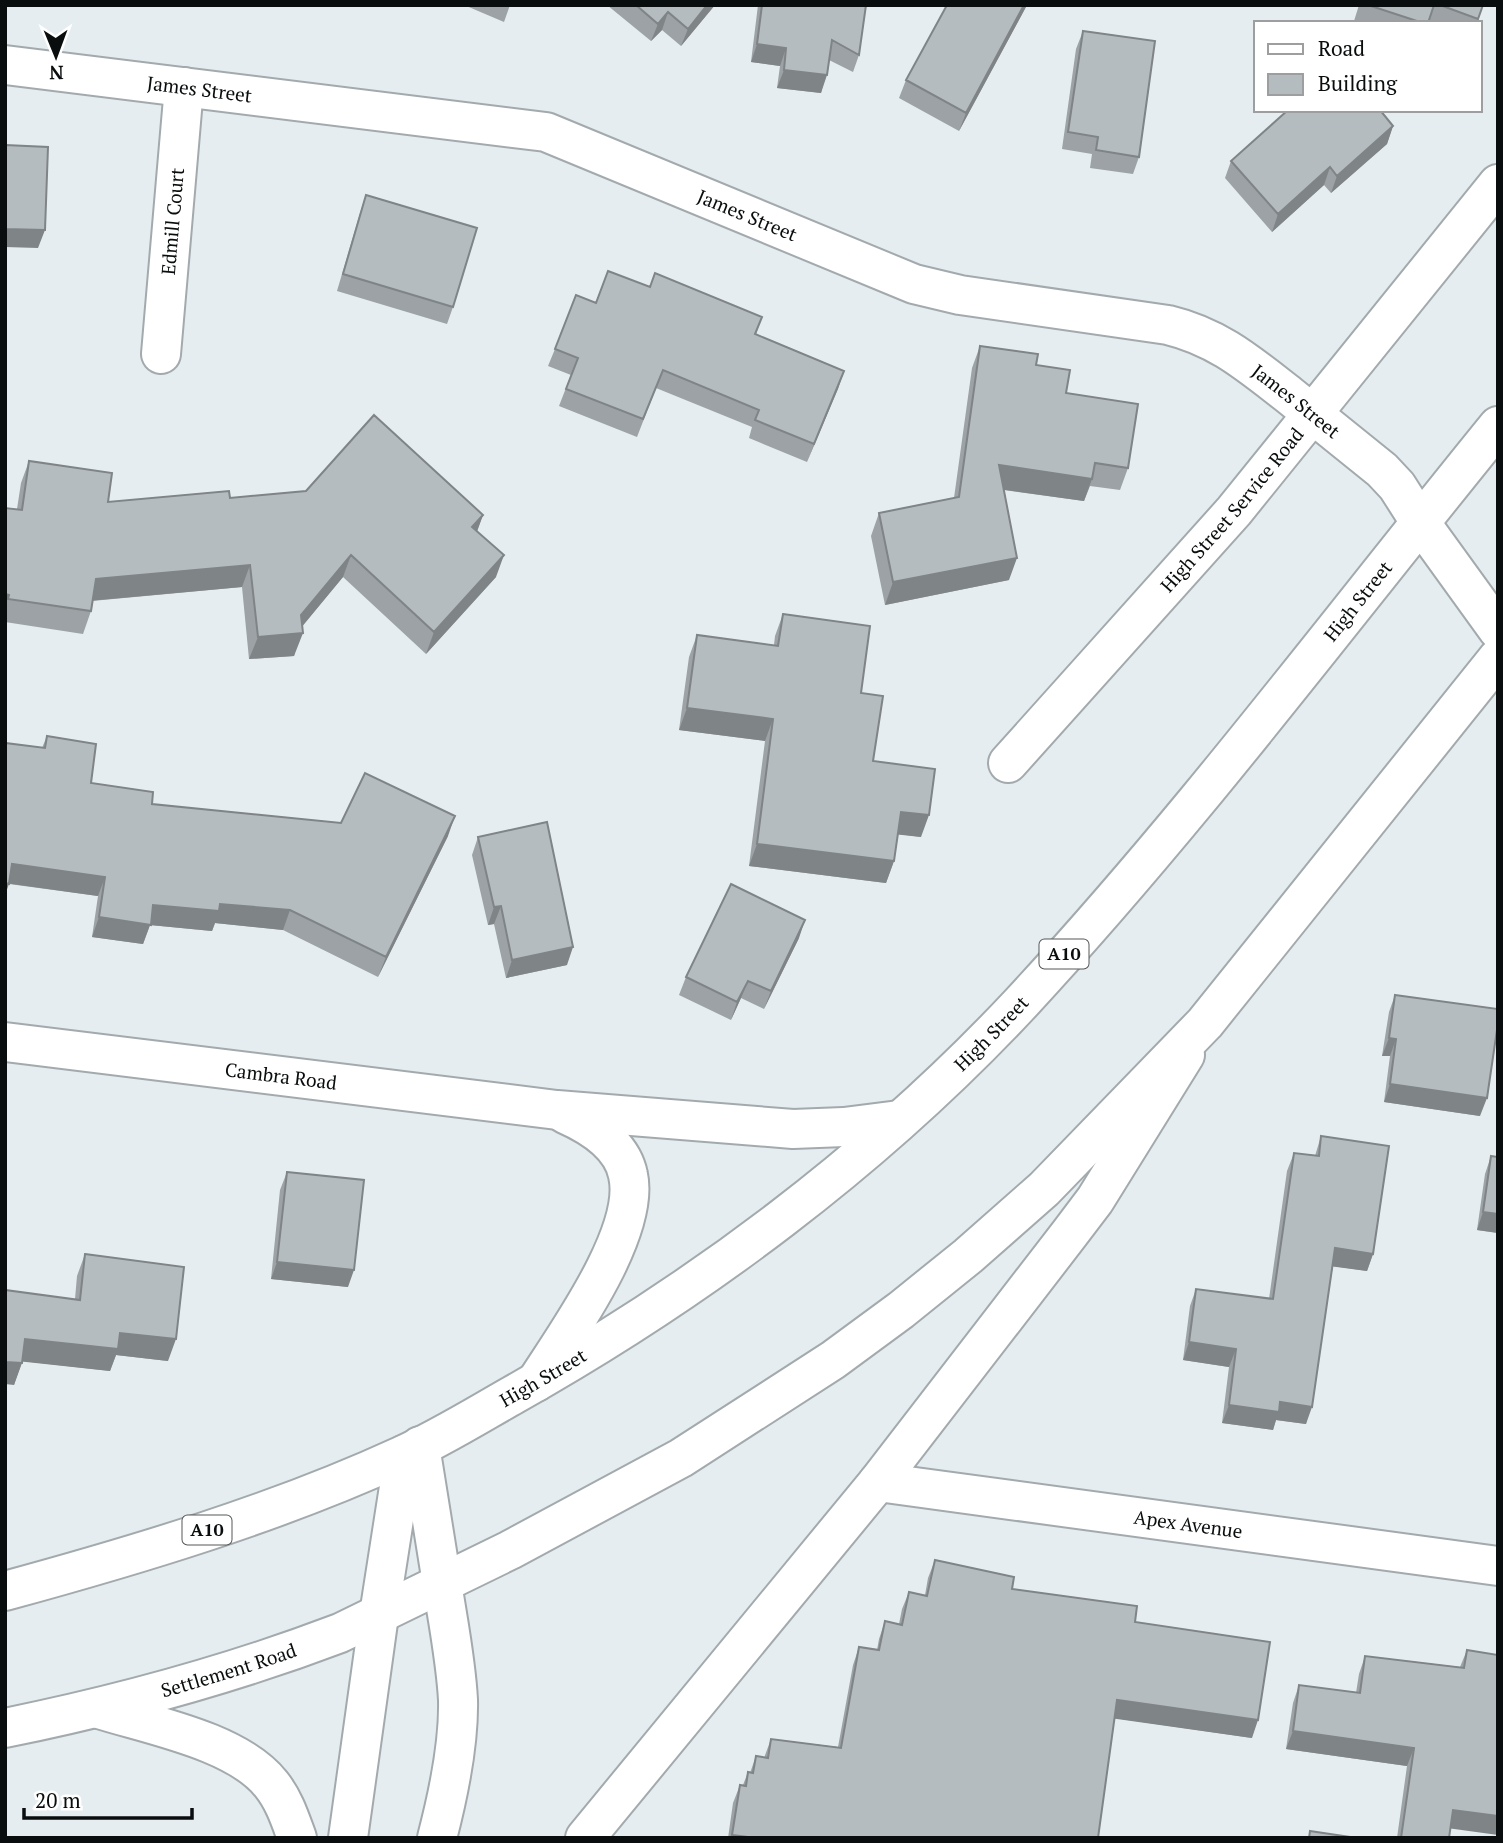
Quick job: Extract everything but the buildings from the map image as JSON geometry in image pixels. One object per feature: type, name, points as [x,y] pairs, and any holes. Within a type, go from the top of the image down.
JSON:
[{"type":"main road","name":"James Street","points":[[5,65],[546,132],[915,284],[960,295],[1168,325],[1208,337],[1243,359],[1382,470],[1498,630]]},
{"type":"main road","name":"Edmill Court","points":[[161,354],[184,87]]},
{"type":"main road","name":"High Street Service Road","points":[[1008,763],[1234,511],[1498,184]]},
{"type":"main road","name":"High Street","points":[[412,1451],[536,1382],[654,1309],[739,1250],[900,1120],[1019,1005],[1171,832],[1498,426]]},
{"type":"main road","points":[[442,1583],[681,1458],[833,1360],[968,1256],[1044,1189],[1205,1023],[1498,658]]},
{"type":"main road","points":[[585,1838],[878,1482],[1095,1200],[1205,1023]]},
{"type":"main road","name":"Cambra Road","points":[[5,1042],[557,1110],[793,1129],[836,1128],[900,1120]]},
{"type":"main road","name":"Cambra Road","points":[[536,1382],[586,1305],[623,1227],[629,1197],[628,1174],[614,1147],[595,1130],[557,1110]]},
{"type":"main road","points":[[412,1451],[442,1583],[456,1669],[457,1720],[437,1838]]},
{"type":"main road","points":[[348,1838],[379,1615],[412,1451]]},
{"type":"main road","name":"A10","points":[[5,1591],[104,1564],[205,1531],[319,1490],[412,1451]]},
{"type":"main road","name":"Apex Avenue","points":[[878,1482],[1498,1566]]},
{"type":"main road","name":"Settlement Road","points":[[5,1728],[99,1709],[304,1647],[379,1615],[442,1583]]},
{"type":"main road","points":[[99,1709],[205,1742],[250,1765],[261,1773],[280,1797],[297,1838]]}]
